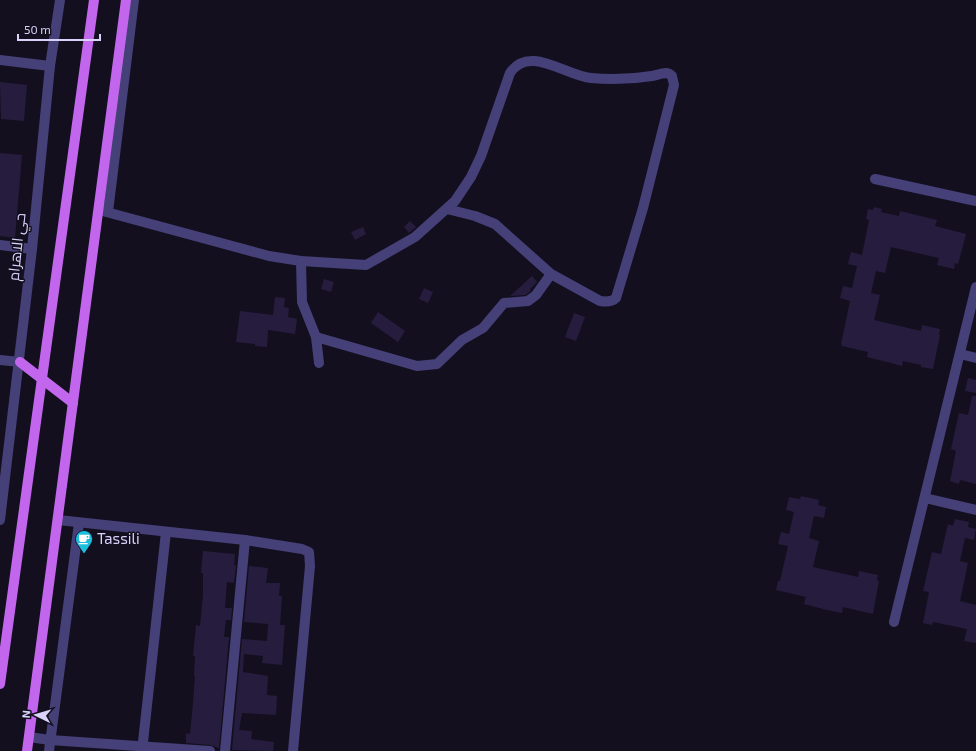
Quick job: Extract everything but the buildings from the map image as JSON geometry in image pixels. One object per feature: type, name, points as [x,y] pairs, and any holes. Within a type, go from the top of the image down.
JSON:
[{"type":"main road","points":[[0,684],[94,0]]},
{"type":"main road","points":[[27,751],[73,403],[103,211],[126,0]]},
{"type":"main road","points":[[20,362],[73,403]]},
{"type":"street","name":"حي الاهرام","points":[[0,520],[20,362],[50,66],[60,0]]},
{"type":"street","points":[[134,0],[103,211],[269,256],[301,262],[366,265],[415,237],[447,209],[471,177],[481,156],[510,73],[515,66],[530,60],[585,77],[643,77],[670,74],[673,78],[674,85],[642,215],[616,298],[609,302],[600,301],[551,274],[495,224],[475,216],[447,209]]},
{"type":"street","points":[[0,60],[50,66]]},
{"type":"street","points":[[875,179],[976,201]]},
{"type":"street","points":[[0,245],[32,249]]},
{"type":"street","points":[[301,262],[302,302],[316,337],[320,363]]},
{"type":"street","points":[[316,337],[417,366],[437,364],[456,345],[483,328],[504,303],[525,302],[536,294],[551,274]]},
{"type":"street","points":[[894,622],[976,287]]},
{"type":"street","points":[[960,354],[976,358]]},
{"type":"street","points":[[0,360],[20,362]]},
{"type":"street","points":[[925,498],[976,510]]},
{"type":"street","points":[[58,520],[244,540],[305,550],[310,556],[293,751]]},
{"type":"street","points":[[49,751],[79,523]]},
{"type":"street","points":[[142,748],[166,532]]},
{"type":"street","points":[[225,751],[244,540]]},
{"type":"street","points":[[29,737],[142,748],[210,751]]},
{"type":"place","name":"Tassili","points":[[84,554]]}]
